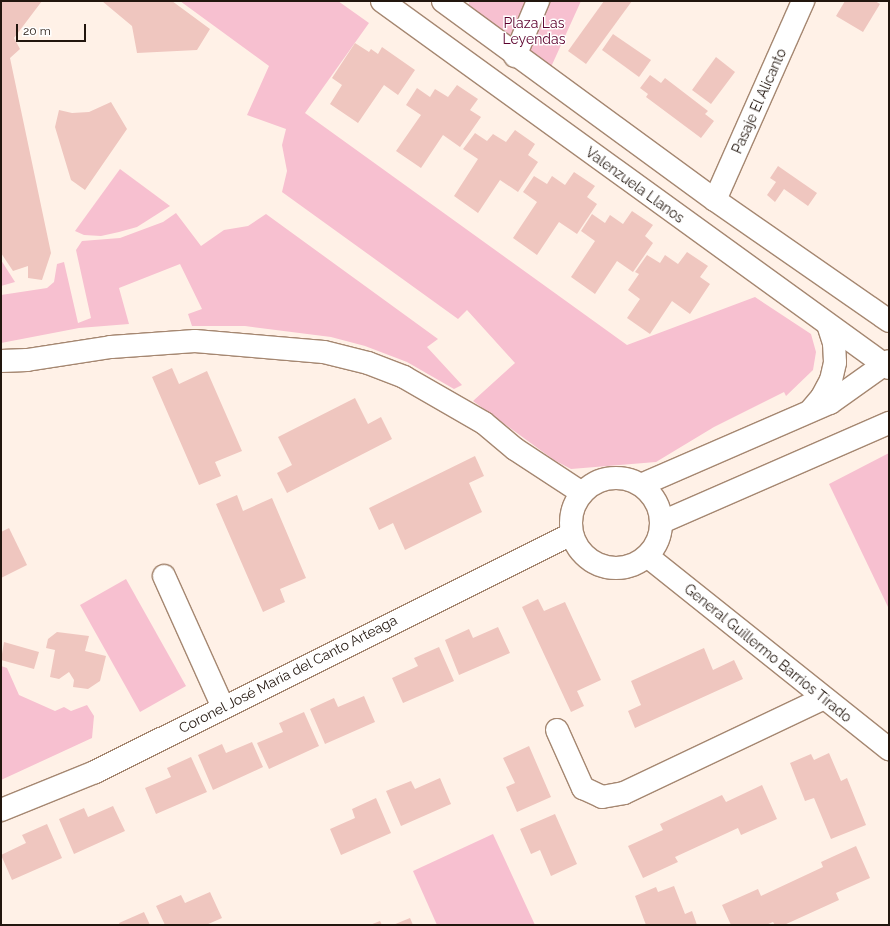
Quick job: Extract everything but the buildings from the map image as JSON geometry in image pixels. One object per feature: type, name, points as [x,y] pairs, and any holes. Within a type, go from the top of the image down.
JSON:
[{"type":"main road","name":"Valenzuela Llanos","points":[[382,1],[828,325],[888,365]]},
{"type":"main road","points":[[515,56],[538,1]]},
{"type":"main road","name":"Pasaje El Alicanto","points":[[715,200],[803,1]]},
{"type":"main road","points":[[446,2],[515,56],[715,200],[889,321]]},
{"type":"main road","points":[[810,412],[822,397],[831,380],[835,362],[834,343],[828,325]]},
{"type":"main road","points":[[1,361],[27,360],[111,347],[195,340],[324,352],[368,363],[404,377],[484,423],[515,448],[582,493]]},
{"type":"main road","points":[[641,485],[830,403],[888,365]]},
{"type":"main road","points":[[662,522],[889,422]]},
{"type":"main road","points":[[610,478],[626,479],[641,485],[652,495],[659,508],[662,522],[658,541],[647,556],[634,565],[619,568],[603,566],[589,560],[579,548],[572,534],[571,519],[575,505],[582,493],[595,483],[610,478]]},
{"type":"main road","name":"Coronel José María del Canto Arteaga","points":[[1,810],[95,772],[572,534]]},
{"type":"main road","name":"General Guillermo Barrios Tirado","points":[[647,556],[889,749]]},
{"type":"main road","points":[[164,576],[223,707]]},
{"type":"main road","points":[[557,730],[583,788],[602,797],[624,793],[824,698]]},
{"type":"green space","points":[[180,1],[338,1],[369,23],[305,113],[627,345],[755,297],[811,334],[816,352],[813,370],[786,396],[784,392],[714,427],[656,462],[571,469],[554,460],[473,401],[515,363],[467,310],[458,319],[282,192],[287,171],[282,145],[286,129],[247,115],[269,66]]},
{"type":"green space","name":"Plaza Las Leyendas","points":[[470,1],[581,1],[546,78],[463,17]]},
{"type":"green space","points":[[120,169],[170,206],[137,227],[119,232],[101,236],[84,235],[75,231]]},
{"type":"green space","points":[[176,213],[201,246],[224,230],[248,226],[266,214],[438,339],[427,347],[462,385],[454,389],[407,362],[365,346],[331,337],[245,326],[192,326],[188,314],[202,309],[180,264],[119,288],[129,324],[79,328],[1,343],[1,295],[47,288],[54,282],[57,264],[64,262],[78,323],[91,318],[76,250],[82,241],[120,238],[163,222]]},
{"type":"green space","points":[[1,260],[15,282],[1,286]]},
{"type":"green space","points":[[889,453],[889,609],[829,484]]},
{"type":"green space","points":[[126,579],[186,686],[140,712],[80,605]]},
{"type":"green space","points":[[1,666],[7,668],[19,695],[55,711],[64,707],[71,711],[87,705],[94,716],[92,738],[1,780]]},
{"type":"green space","points":[[493,834],[535,925],[437,925],[413,871]]}]
